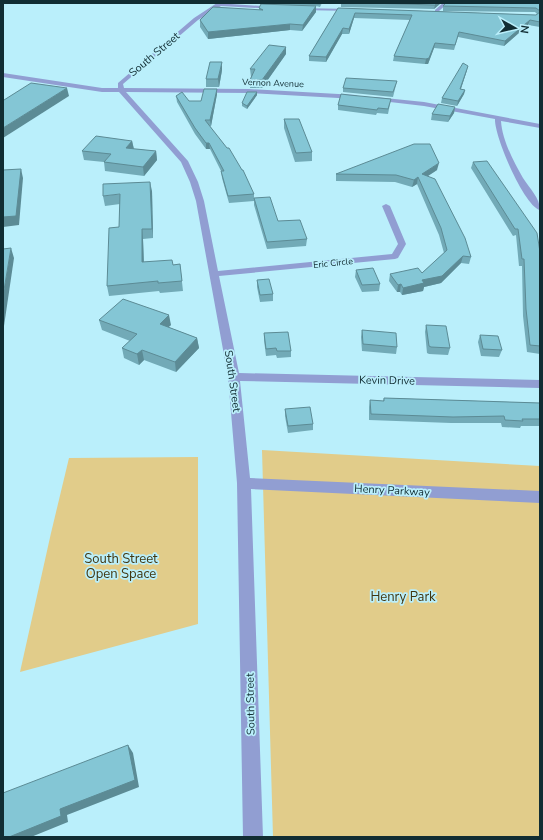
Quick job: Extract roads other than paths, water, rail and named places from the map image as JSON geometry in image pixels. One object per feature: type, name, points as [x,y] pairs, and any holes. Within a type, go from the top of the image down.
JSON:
[{"type":"street","points":[[437,13],[446,3]]},
{"type":"street","points":[[221,4],[280,8]]},
{"type":"street","name":"South Street","points":[[221,4],[196,20],[120,84],[121,90],[184,161],[200,201],[234,377],[244,483],[253,837]]},
{"type":"street","points":[[296,8],[359,10]]},
{"type":"street","points":[[429,13],[444,13]]},
{"type":"street","name":"Vernon Avenue","points":[[3,75],[71,86],[121,90],[248,91],[352,97],[424,104],[540,126]]},
{"type":"street","points":[[498,118],[497,125],[509,160],[518,178],[540,208]]},
{"type":"street","name":"Eric Circle","points":[[215,274],[395,256],[402,244],[386,206]]},
{"type":"street","name":"Kevin Drive","points":[[234,377],[540,384]]},
{"type":"street","name":"Henry Parkway","points":[[244,483],[540,497]]},
{"type":"park label","name":"South Street Open Space","points":[[121,566]]},
{"type":"park label","name":"Henry Park","points":[[403,596]]}]
